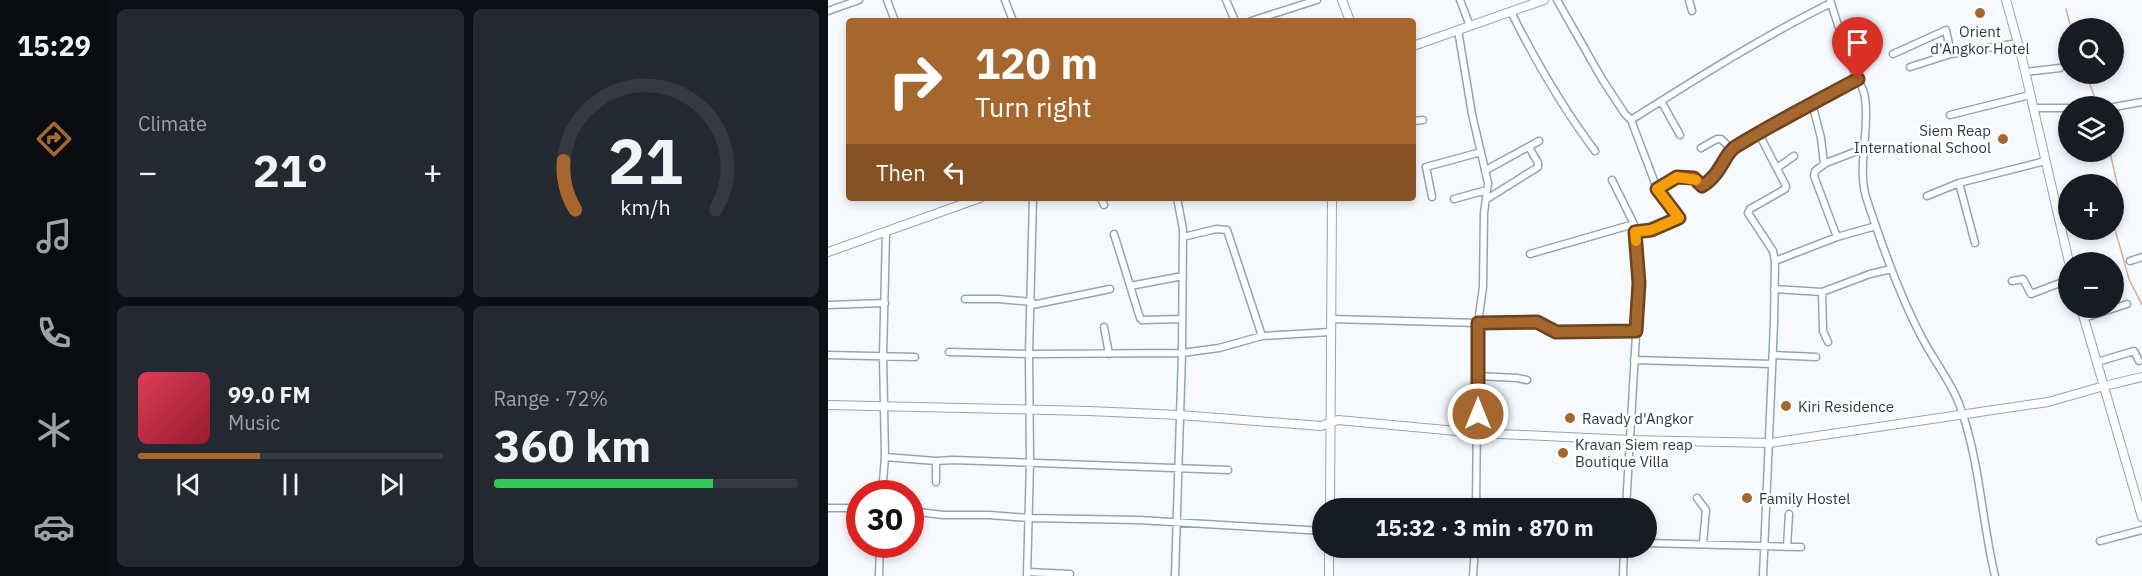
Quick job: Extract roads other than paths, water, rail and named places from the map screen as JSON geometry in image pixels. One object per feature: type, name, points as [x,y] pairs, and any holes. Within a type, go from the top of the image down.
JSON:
[{"type":"street","points":[[828,11],[859,0]]},
{"type":"street","points":[[887,0],[894,18]]},
{"type":"street","points":[[1005,0],[1012,18]]},
{"type":"street","points":[[1226,0],[1234,18]]},
{"type":"street","points":[[1260,18],[1317,0]]},
{"type":"street","points":[[1342,0],[1349,18]]},
{"type":"street","points":[[1460,0],[1470,26]]},
{"type":"street","points":[[1416,45],[1544,0]]},
{"type":"street","points":[[1557,0],[1602,79],[1631,120],[1657,189],[1679,218],[1651,230],[1635,232]]},
{"type":"street","points":[[1689,0],[1692,11]]},
{"type":"street","points":[[2006,0],[2026,72],[2067,252]]},
{"type":"street","points":[[1631,120],[1831,2],[1865,94],[1864,187],[1899,292],[1919,334],[1948,382],[1963,413],[1976,467],[1995,576]]},
{"type":"street","points":[[1511,12],[1537,62],[1594,151]]},
{"type":"street","points":[[1458,30],[1472,114],[1486,170],[1487,190],[1483,287],[1478,323],[1476,498]]},
{"type":"street","points":[[1893,54],[1946,30],[1951,54]]},
{"type":"street","points":[[1910,67],[1951,54],[2018,44]]},
{"type":"street","points":[[2026,72],[2058,68]]},
{"type":"street","points":[[1657,189],[1677,177],[1694,178],[1702,186],[1719,172],[1733,148],[1858,79]]},
{"type":"street","points":[[1950,115],[2030,95]]},
{"type":"street","points":[[1661,101],[1680,135]]},
{"type":"street","points":[[2124,105],[2142,102]]},
{"type":"street","points":[[1812,104],[1821,138],[1824,164]]},
{"type":"street","points":[[2033,108],[2058,108]]},
{"type":"street","points":[[1416,121],[1423,120]]},
{"type":"street","points":[[1759,134],[1786,182],[1785,189],[1750,209],[1748,213],[1773,251],[1775,261],[1770,443],[1763,576]]},
{"type":"street","points":[[1701,148],[1721,139],[1733,148]]},
{"type":"street","points":[[1486,170],[1539,141]]},
{"type":"street","points":[[1487,199],[1538,167],[1529,147]]},
{"type":"street","points":[[1837,237],[1814,176],[1815,171],[1824,164],[1865,148]]},
{"type":"street","points":[[1432,197],[1427,166],[1481,152]]},
{"type":"street","points":[[1778,168],[1794,156]]},
{"type":"street","points":[[1927,196],[1959,183],[2045,161]]},
{"type":"street","points":[[1612,180],[1634,224],[1639,283],[1627,498]]},
{"type":"street","points":[[1959,183],[1975,243]]},
{"type":"street","points":[[1454,199],[1487,190]]},
{"type":"street","points":[[828,252],[972,201]]},
{"type":"street","points":[[1033,201],[1027,574],[1070,574]]},
{"type":"street","points":[[1102,201],[1104,206]]},
{"type":"street","points":[[1175,576],[1183,276],[1183,222],[1179,201]]},
{"type":"street","points":[[1330,498],[1332,201]]},
{"type":"street","points":[[1530,254],[1634,224]]},
{"type":"street","points":[[1775,261],[1876,225]]},
{"type":"street","points":[[1183,237],[1216,229],[1227,230],[1262,336]]},
{"type":"street","points":[[883,480],[886,233]]},
{"type":"street","points":[[1114,234],[1140,319],[1182,319]]},
{"type":"street","points":[[2130,261],[2142,257]]},
{"type":"street","points":[[1774,289],[1822,292],[1870,274],[1891,269]]},
{"type":"street","points":[[1130,286],[1183,276]]},
{"type":"street","points":[[2012,281],[2024,279],[2031,294],[2058,284]]},
{"type":"street","points":[[965,299],[998,299],[1032,303],[1110,289]]},
{"type":"street","points":[[1822,292],[1823,331],[1828,342]]},
{"type":"street","points":[[828,305],[885,303]]},
{"type":"street","points":[[2084,318],[2142,517]]},
{"type":"street","points":[[1331,319],[1478,323],[1537,322],[1556,332],[1636,331]]},
{"type":"street","points":[[1104,327],[1109,354]]},
{"type":"street","points":[[949,352],[1182,353],[1218,348],[1262,336],[1331,332]]},
{"type":"street","points":[[2097,362],[2134,351],[2139,361]]},
{"type":"street","points":[[1773,354],[1816,357]]},
{"type":"street","points":[[828,356],[915,357]]},
{"type":"street","points":[[1634,360],[1772,364]]},
{"type":"street","points":[[1478,376],[1527,380]]},
{"type":"street","points":[[828,405],[1180,415],[1321,426],[1338,420],[1478,433],[1770,443],[2048,402],[2142,377]]},
{"type":"street","points":[[885,457],[936,461],[1030,462],[1228,470]]},
{"type":"street","points":[[936,461],[936,482]]},
{"type":"street","points":[[1697,498],[1706,510],[1703,543]]},
{"type":"street","points":[[828,508],[846,508]]},
{"type":"street","points":[[924,513],[1138,520],[1312,530]]},
{"type":"street","points":[[1787,547],[1789,514]]},
{"type":"street","points":[[2100,541],[2142,530]]},
{"type":"street","points":[[1657,543],[1801,547]]},
{"type":"street","points":[[879,576],[880,558]]},
{"type":"street","points":[[1329,558],[1329,576]]},
{"type":"street","points":[[1473,576],[1474,558]]},
{"type":"street","points":[[1623,576],[1624,558]]},
{"type":"waterway","points":[[2066,9],[2068,18]]},
{"type":"waterway","points":[[2090,84],[2094,96]]},
{"type":"waterway","points":[[2112,162],[2115,174]]},
{"type":"waterway","points":[[2118,240],[2129,279],[2142,305]]},
{"type":"place","name":"Orient d'Angkor Hotel","points":[[1980,13]]},
{"type":"place","name":"Siem Reap International School","points":[[2003,139]]},
{"type":"place","name":"Kiri Residence","points":[[1786,406]]},
{"type":"place","name":"Ravady d'Angkor","points":[[1570,418]]},
{"type":"place","name":"Kravan Siem reap Boutique Villa","points":[[1563,453]]},
{"type":"place","name":"Family Hostel","points":[[1747,498]]}]
